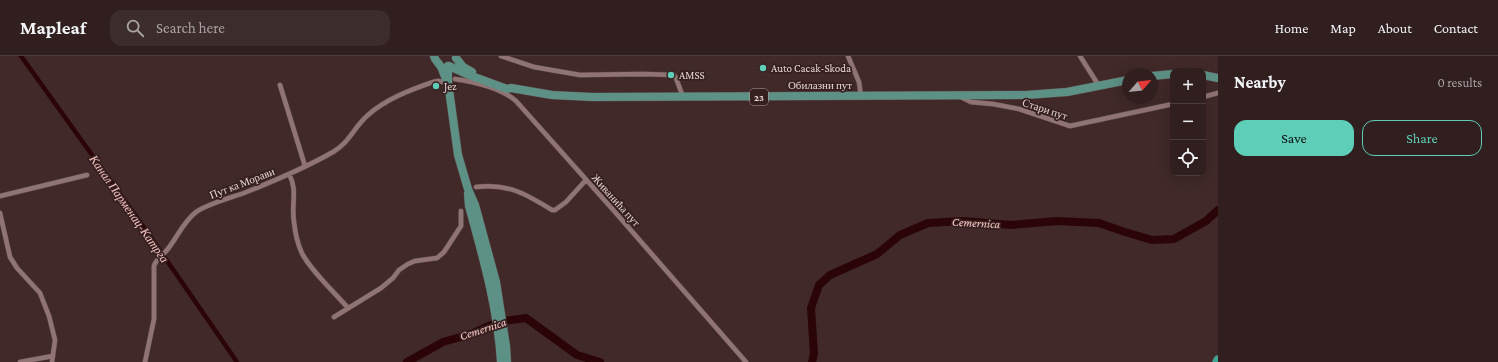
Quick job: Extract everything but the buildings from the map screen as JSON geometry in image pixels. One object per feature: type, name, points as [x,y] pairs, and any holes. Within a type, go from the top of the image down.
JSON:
[{"type":"main road","name":"23","points":[[432,57],[446,66],[507,90]]},
{"type":"main road","name":"23","points":[[446,66],[454,62],[456,57],[468,70],[507,90]]},
{"type":"main road","points":[[446,66],[444,78],[450,80]]},
{"type":"main road","points":[[450,80],[456,75],[464,73]]},
{"type":"main road","points":[[1158,75],[1170,74]]},
{"type":"main road","points":[[1206,76],[1218,78]]},
{"type":"main road","points":[[450,80],[458,155],[468,189],[475,205],[493,283],[503,347],[507,362]]},
{"type":"main road","name":"Обилазни пут","points":[[507,90],[564,96],[683,97],[1040,95],[1122,81]]},
{"type":"main road","points":[[501,362],[503,347]]},
{"type":"street","points":[[501,56],[534,67],[580,75],[673,75],[676,78],[683,97]]},
{"type":"street","points":[[848,56],[859,82],[861,96]]},
{"type":"street","points":[[1080,56],[1099,86]]},
{"type":"street","name":"Живанића пут","points":[[433,82],[450,80],[480,84],[507,90],[746,362]]},
{"type":"street","name":"Пут ка Морави","points":[[144,362],[154,319],[154,266],[159,257],[164,253],[188,220],[198,211],[270,183],[340,148],[368,115],[391,99],[433,82]]},
{"type":"street","points":[[280,85],[305,166]]},
{"type":"street","points":[[1206,96],[1218,93]]},
{"type":"street","name":"Стари пут","points":[[959,96],[971,102],[993,104],[1018,109],[1070,126],[1170,105]]},
{"type":"street","points":[[289,174],[294,190],[294,222],[301,252],[348,308]]},
{"type":"street","points":[[0,196],[87,175]]},
{"type":"street","points":[[476,187],[488,185],[500,186],[523,192],[552,210],[555,210],[566,202],[586,180]]},
{"type":"street","points":[[334,317],[381,288],[393,278],[399,270],[408,264],[415,261],[437,258],[444,252],[461,226],[460,211]]},
{"type":"street","points":[[0,212],[10,257],[17,268],[40,293],[49,316],[54,334],[55,345],[52,362]]},
{"type":"street","points":[[20,362],[53,356]]},
{"type":"waterway","name":"Канал Парменац-Катрга","points":[[21,56],[143,226],[237,362]]},
{"type":"waterway","name":"Cemernica","points":[[812,362],[814,354],[811,308],[819,285],[830,275],[877,254],[900,235],[928,223],[963,221],[1011,225],[1057,221],[1099,223],[1152,240],[1174,239],[1206,221],[1218,210]]},
{"type":"waterway","name":"Cemernica","points":[[407,362],[443,342],[471,334],[498,322],[526,318],[577,355],[600,362]]},
{"type":"place","name":"Auto Cacak-Skoda","points":[[763,68]]},
{"type":"place","name":"AMSS","points":[[671,75]]},
{"type":"place","name":"Jez","points":[[436,86]]}]
